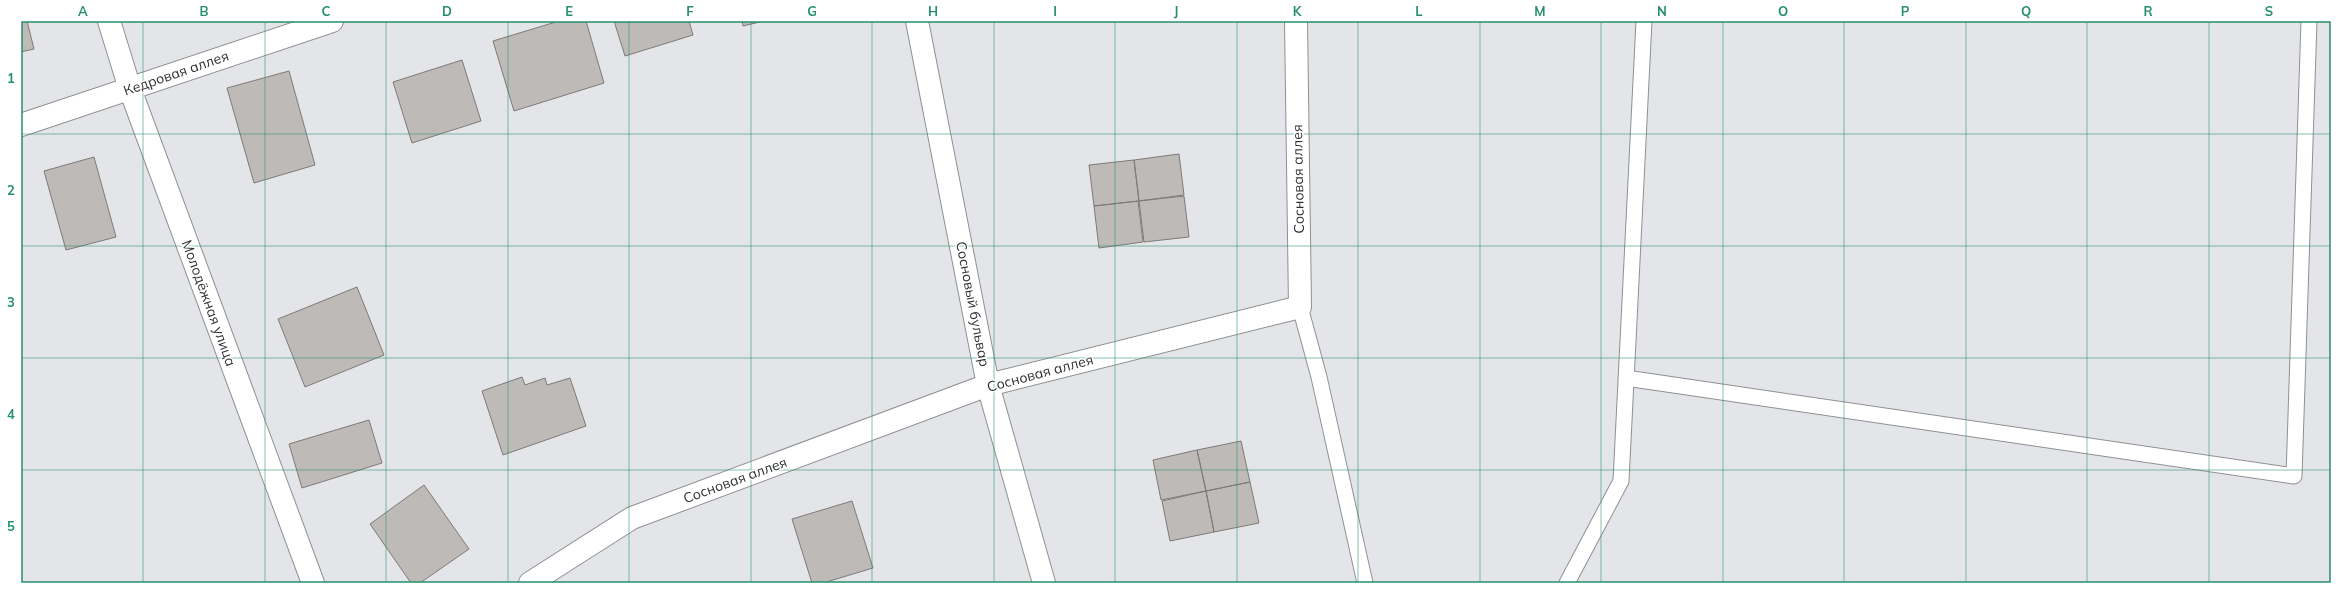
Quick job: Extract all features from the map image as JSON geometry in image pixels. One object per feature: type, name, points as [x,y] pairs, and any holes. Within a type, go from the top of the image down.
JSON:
[{"type":"street","name":"Молодёжная улица","points":[[109,21],[130,89],[313,583]]},
{"type":"street","name":"Кедровая аллея","points":[[21,126],[332,21]]},
{"type":"street","name":"Сосновый бульвар","points":[[917,21],[988,386],[1044,583]]},
{"type":"street","name":"Сосновая аллея","points":[[530,583],[632,518],[988,386],[1300,307],[1296,21]]},
{"type":"lane","points":[[1567,583],[1621,481],[1644,21]]},
{"type":"lane","points":[[1626,378],[2294,476],[2309,21]]},
{"type":"lane","points":[[1300,307],[1319,377],[1365,583]]},
{"type":"building","points":[[21,21],[27,21],[34,49],[21,52]]},
{"type":"building","points":[[559,21],[586,21],[604,83],[514,111],[493,41]]},
{"type":"building","points":[[614,21],[689,21],[693,35],[625,56]]},
{"type":"building","points":[[742,21],[764,21],[743,26]]},
{"type":"building","points":[[462,60],[481,121],[412,143],[393,82]]},
{"type":"building","points":[[289,71],[315,165],[254,183],[227,88]]},
{"type":"building","points":[[1179,154],[1184,195],[1139,201],[1134,160]]},
{"type":"building","points":[[94,157],[116,237],[66,250],[44,171]]},
{"type":"building","points":[[1134,160],[1139,201],[1094,206],[1089,165]]},
{"type":"building","points":[[1184,196],[1189,237],[1144,242],[1139,201]]},
{"type":"building","points":[[1138,201],[1143,242],[1099,248],[1094,206]]},
{"type":"building","points":[[357,287],[384,355],[305,387],[278,319]]},
{"type":"building","points":[[522,377],[525,385],[545,378],[547,385],[570,378],[586,426],[503,455],[482,391]]},
{"type":"building","points":[[369,420],[382,463],[302,488],[289,444]]},
{"type":"building","points":[[1241,441],[1250,482],[1206,491],[1197,450]]},
{"type":"building","points":[[1197,450],[1206,491],[1161,500],[1153,460]]},
{"type":"building","points":[[1250,482],[1259,523],[1214,532],[1206,491]]},
{"type":"building","points":[[424,485],[469,549],[420,583],[411,583],[370,524]]},
{"type":"building","points":[[1206,491],[1214,532],[1170,541],[1162,501]]},
{"type":"building","points":[[852,501],[873,568],[823,583],[812,583],[792,519]]}]
